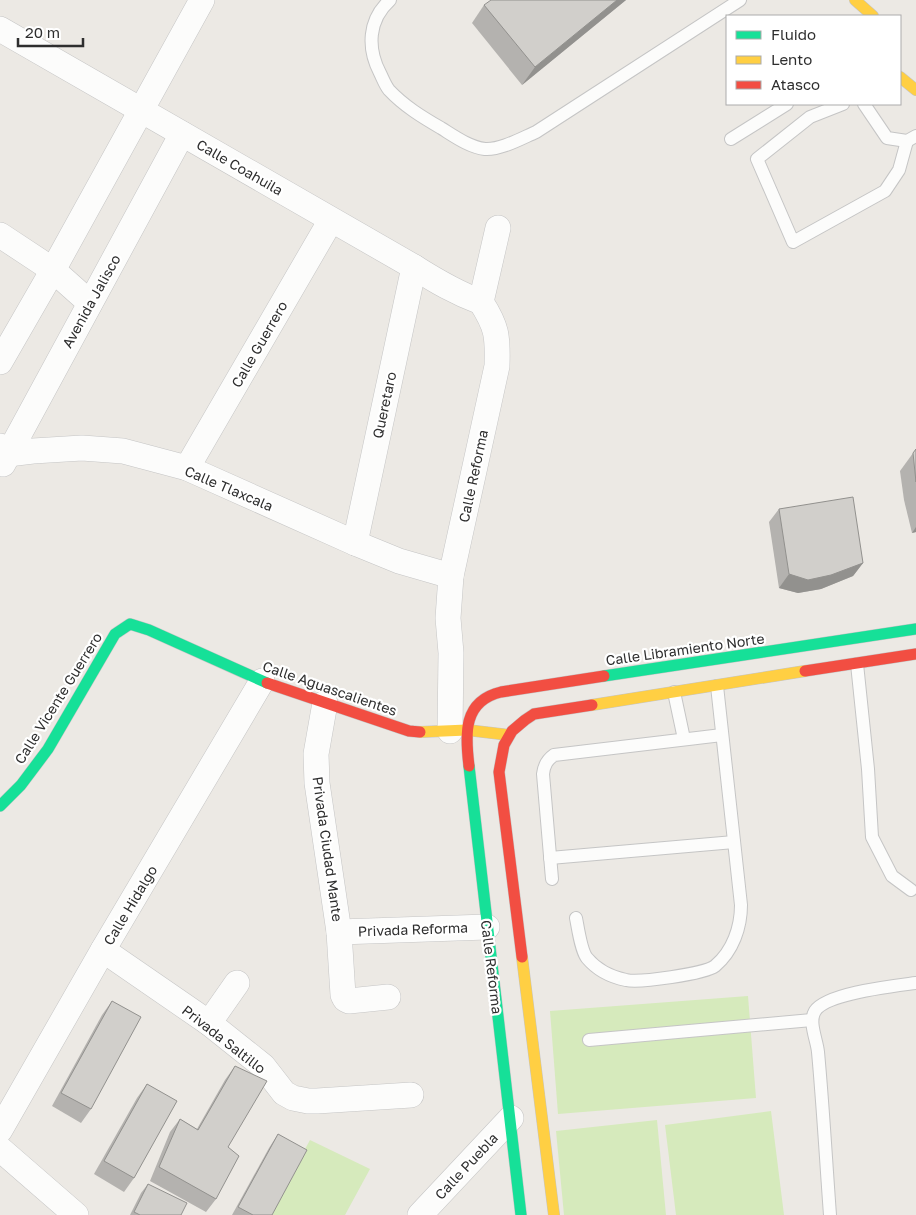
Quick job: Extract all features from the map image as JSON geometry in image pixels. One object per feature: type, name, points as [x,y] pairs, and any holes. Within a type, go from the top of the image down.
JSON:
[{"type":"street","points":[[0,362],[202,0]]},
{"type":"street","points":[[855,0],[872,15]]},
{"type":"street","name":"Calle Coahuila","points":[[0,29],[455,292],[481,302]]},
{"type":"street","points":[[901,79],[916,90]]},
{"type":"street","name":"Avenida Jalisco","points":[[3,456],[90,303],[182,134]]},
{"type":"street","name":"Calle Guerrero","points":[[187,468],[331,220]]},
{"type":"street","points":[[481,302],[498,228]]},
{"type":"street","points":[[0,235],[53,270],[90,303]]},
{"type":"street","name":"Queretaro","points":[[355,543],[414,267]]},
{"type":"street","name":"Calle Reforma","points":[[481,302],[492,318],[498,340],[497,366],[450,576],[448,618],[451,653],[470,780],[521,1215]]},
{"type":"street","name":"Calle Tlaxcala","points":[[3,456],[33,451],[82,448],[123,451],[187,468],[355,543],[399,561],[450,576]]},
{"type":"street","name":"Calle Vicente Guerrero","points":[[0,806],[21,785],[48,749],[63,720],[115,634],[130,624],[149,630]]},
{"type":"street","name":"Calle Libramiento Norte","points":[[462,726],[478,704],[490,695],[511,690],[916,629]]},
{"type":"street","name":"Calle Aguascalientes","points":[[149,630],[262,681],[409,731],[428,733],[462,726],[509,735]]},
{"type":"street","points":[[554,1215],[499,772],[500,754],[509,735],[522,722],[534,714],[916,654]]},
{"type":"street","name":"Calle Hidalgo","points":[[0,1130],[103,950],[262,681]]},
{"type":"street","name":"Privada Ciudad Mante","points":[[325,703],[316,754],[317,783],[339,932],[343,995],[345,999],[350,1001],[388,997]]},
{"type":"street","name":"Privada Reforma","points":[[339,932],[486,927]]},
{"type":"street","name":"Privada Saltillo","points":[[103,950],[209,1023],[263,1066],[284,1093],[293,1098],[308,1101],[412,1095]]},
{"type":"street","points":[[209,1023],[237,983]]},
{"type":"street","name":"Calle Puebla","points":[[420,1215],[511,1118]]},
{"type":"street","points":[[0,1149],[76,1215]]},
{"type":"lane","points":[[390,0],[373,25],[371,48],[376,66],[387,88],[409,108],[462,141],[486,149],[508,144],[536,132],[740,0]]},
{"type":"lane","points":[[731,139],[785,105]]},
{"type":"lane","points":[[840,105],[810,117],[757,159],[793,242],[885,191],[900,170],[912,138],[887,138],[865,105]]},
{"type":"lane","points":[[857,664],[868,769],[872,837],[892,876],[911,890]]},
{"type":"lane","points":[[576,918],[586,957],[606,975],[627,981],[684,976],[713,967],[726,954],[741,922],[741,905],[717,686]]},
{"type":"lane","points":[[674,692],[684,739]]},
{"type":"lane","points":[[552,878],[543,774],[544,766],[548,759],[554,755],[722,735]]},
{"type":"lane","points":[[550,858],[734,842]]},
{"type":"lane","points":[[830,1215],[818,1049],[812,1020],[815,1011],[823,1005],[854,992],[916,983]]},
{"type":"lane","points":[[589,1040],[812,1020]]},
{"type":"green space","points":[[748,996],[756,1098],[558,1114],[550,1011]]},
{"type":"green space","points":[[771,1111],[784,1215],[676,1215],[665,1125]]},
{"type":"green space","points":[[657,1120],[666,1215],[564,1215],[556,1131]]},
{"type":"green space","points":[[310,1140],[370,1169],[345,1215],[269,1215]]},
{"type":"building","points":[[491,0],[617,0],[535,67],[484,5]]},
{"type":"building","points":[[916,449],[916,482],[913,453]]},
{"type":"building","points":[[853,497],[863,563],[831,575],[808,580],[789,574],[779,509]]},
{"type":"building","points":[[112,1001],[141,1017],[91,1109],[61,1093]]},
{"type":"building","points":[[235,1066],[267,1081],[228,1147],[239,1156],[216,1199],[159,1167],[180,1119],[198,1130]]},
{"type":"building","points":[[147,1084],[177,1101],[134,1178],[104,1161]]},
{"type":"building","points":[[278,1134],[307,1150],[272,1215],[253,1215],[238,1207]]},
{"type":"building","points":[[148,1184],[187,1203],[181,1215],[140,1215],[134,1212]]},
{"type":"traffic: fast","points":[[0,806],[21,785],[48,749],[115,634],[130,624],[149,630],[267,683]]},
{"type":"traffic: fast","points":[[604,676],[916,629]]},
{"type":"traffic: fast","points":[[469,766],[521,1215]]},
{"type":"traffic: slow","points":[[855,0],[872,15]]},
{"type":"traffic: slow","points":[[901,78],[916,90]]},
{"type":"traffic: slow","points":[[592,705],[805,671]]},
{"type":"traffic: slow","points":[[420,732],[467,730],[509,735]]},
{"type":"traffic: slow","points":[[522,957],[554,1215]]},
{"type":"traffic: jam","points":[[805,671],[916,654]]},
{"type":"traffic: jam","points":[[469,766],[467,742],[469,720],[479,703],[489,696],[501,692],[604,676]]},
{"type":"traffic: jam","points":[[267,683],[409,731],[420,732]]},
{"type":"traffic: jam","points":[[522,957],[499,772],[504,745],[512,731],[534,714],[592,705]]}]
